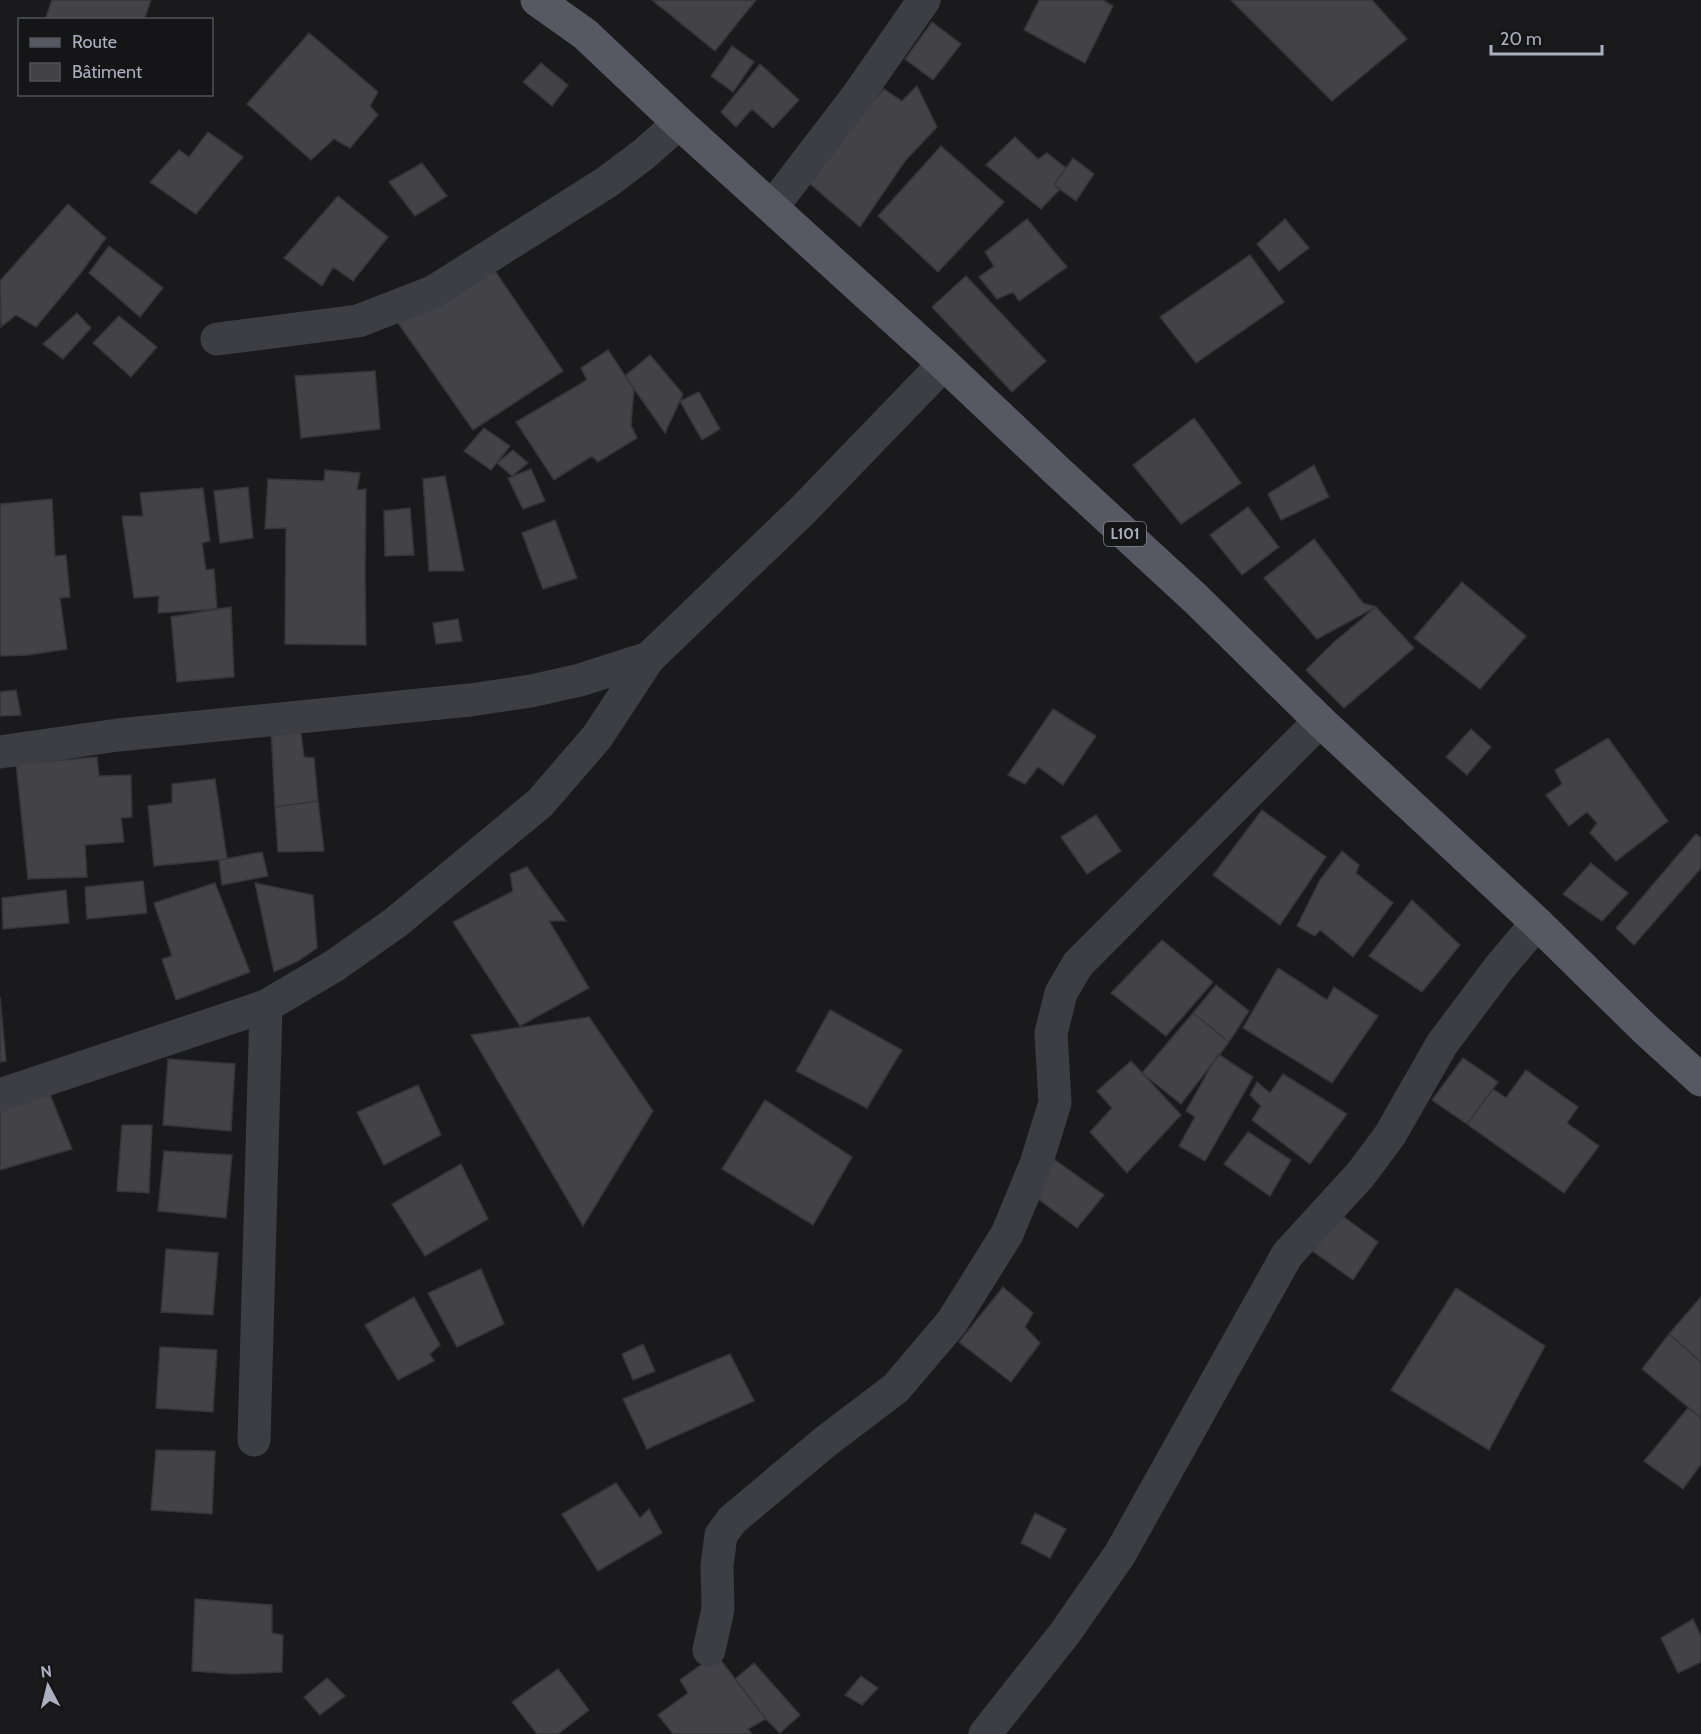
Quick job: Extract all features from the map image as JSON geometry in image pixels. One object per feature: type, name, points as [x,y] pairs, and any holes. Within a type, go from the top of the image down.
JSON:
[{"type":"main road","name":"L101","points":[[537,0],[585,34],[679,123],[773,206],[944,364],[1196,599],[1320,722],[1537,922],[1644,1028],[1701,1080]]},
{"type":"street","points":[[773,206],[858,95],[924,0]]},
{"type":"street","points":[[217,339],[358,321],[433,292],[607,182],[679,123]]},
{"type":"street","points":[[0,1095],[266,1006],[334,966],[395,923],[540,803],[597,737],[649,658],[803,510],[944,364]]},
{"type":"street","points":[[0,752],[118,735],[470,700],[531,691],[580,680],[649,658]]},
{"type":"street","points":[[709,1650],[718,1608],[717,1566],[721,1535],[726,1527],[825,1442],[896,1388],[952,1322],[1007,1234],[1036,1164],[1055,1103],[1051,1033],[1061,993],[1078,964],[1320,722]]},
{"type":"street","points":[[985,1734],[1065,1633],[1120,1554],[1287,1255],[1361,1174],[1390,1135],[1442,1044],[1537,922]]},
{"type":"street","points":[[254,1440],[266,1006]]},
{"type":"building","points":[[52,0],[151,0],[145,18],[46,18]]},
{"type":"building","points":[[652,0],[756,0],[715,51]]},
{"type":"building","points":[[1039,0],[1103,0],[1113,6],[1085,63],[1024,30]]},
{"type":"building","points":[[1231,0],[1372,0],[1407,39],[1332,101]]},
{"type":"building","points":[[932,22],[961,44],[933,80],[905,59]]},
{"type":"building","points":[[309,33],[378,92],[370,106],[378,115],[350,148],[334,139],[311,160],[247,104]]},
{"type":"building","points":[[732,46],[754,62],[733,92],[711,76]]},
{"type":"building","points":[[541,63],[568,85],[552,106],[523,82]]},
{"type":"building","points":[[760,64],[799,100],[773,128],[752,109],[736,127],[721,112]]},
{"type":"building","points":[[917,86],[937,127],[905,161],[860,227],[809,183],[884,89],[902,101]]},
{"type":"building","points":[[208,132],[243,157],[196,214],[150,182],[179,150],[189,157]]},
{"type":"building","points":[[1015,137],[1038,159],[1047,153],[1066,168],[1054,185],[1060,189],[1041,209],[986,165]]},
{"type":"building","points":[[941,146],[1004,202],[938,272],[878,216]]},
{"type":"building","points":[[1073,158],[1094,174],[1076,201],[1054,185]]},
{"type":"building","points":[[422,163],[447,196],[415,216],[389,182]]},
{"type":"building","points":[[338,196],[388,237],[353,281],[333,267],[322,286],[284,258]]},
{"type":"building","points":[[68,204],[106,238],[80,274],[36,327],[16,315],[1,327],[0,281]]},
{"type":"building","points":[[1027,219],[1067,267],[1019,301],[1013,292],[997,299],[979,277],[994,266],[985,252]]},
{"type":"building","points":[[1285,219],[1309,248],[1279,271],[1257,244]]},
{"type":"building","points":[[109,246],[163,288],[140,317],[89,273]]},
{"type":"building","points":[[1250,255],[1284,302],[1196,363],[1160,317]]},
{"type":"building","points":[[491,265],[563,371],[473,430],[398,323]]},
{"type":"building","points":[[966,276],[1046,361],[1012,392],[932,307]]},
{"type":"building","points":[[77,313],[91,328],[63,359],[43,344]]},
{"type":"building","points":[[119,316],[157,347],[131,377],[93,343]]},
{"type":"building","points":[[608,350],[634,389],[631,425],[637,438],[598,462],[592,456],[554,480],[516,422],[587,380],[581,368]]},
{"type":"building","points":[[650,355],[683,394],[665,433],[625,376]]},
{"type":"building","points":[[375,371],[380,429],[301,438],[295,376]]},
{"type":"building","points":[[699,392],[720,429],[702,440],[680,401]]},
{"type":"building","points":[[1194,418],[1241,483],[1181,524],[1133,465]]},
{"type":"building","points":[[484,428],[510,446],[491,470],[464,451]]},
{"type":"building","points":[[513,450],[528,463],[512,476],[497,463]]},
{"type":"building","points":[[1314,465],[1329,497],[1281,520],[1268,494]]},
{"type":"building","points":[[531,469],[545,501],[523,509],[508,478]]},
{"type":"building","points":[[325,470],[360,473],[357,490],[366,489],[366,645],[285,644],[286,528],[265,529],[268,479],[324,481]]},
{"type":"building","points":[[445,476],[464,571],[429,571],[423,479]]},
{"type":"building","points":[[248,487],[253,538],[220,543],[214,491]]},
{"type":"building","points":[[203,488],[210,541],[202,543],[206,570],[214,569],[217,609],[158,613],[159,596],[134,598],[122,516],[143,516],[140,493]]},
{"type":"building","points":[[52,499],[55,556],[66,555],[70,597],[60,598],[67,649],[28,655],[0,656],[0,504]]},
{"type":"building","points":[[1248,507],[1279,547],[1242,575],[1210,535]]},
{"type":"building","points":[[410,508],[414,555],[385,556],[384,511]]},
{"type":"building","points":[[555,520],[577,578],[543,589],[522,533]]},
{"type":"building","points":[[1314,539],[1363,603],[1376,607],[1317,639],[1264,578]]},
{"type":"building","points":[[1462,582],[1526,636],[1480,689],[1414,638]]},
{"type":"building","points":[[231,607],[234,677],[177,682],[171,617]]},
{"type":"building","points":[[1376,607],[1414,648],[1344,708],[1306,670],[1333,643]]},
{"type":"building","points":[[458,619],[462,641],[436,644],[433,623]]},
{"type":"building","points":[[16,690],[21,715],[0,716],[0,692]]},
{"type":"building","points":[[1053,709],[1096,736],[1063,785],[1038,767],[1025,784],[1008,775]]},
{"type":"building","points":[[300,725],[304,757],[314,758],[318,801],[275,807],[271,729]]},
{"type":"building","points":[[1471,729],[1491,747],[1467,775],[1446,757]]},
{"type":"building","points":[[1608,738],[1668,821],[1616,861],[1590,833],[1597,823],[1587,812],[1569,826],[1546,795],[1562,784],[1555,770]]},
{"type":"building","points":[[97,757],[99,776],[131,775],[132,817],[121,818],[124,842],[85,845],[87,877],[28,879],[16,764]]},
{"type":"building","points":[[215,779],[227,859],[154,866],[148,806],[172,803],[172,784]]},
{"type":"building","points":[[318,801],[324,851],[278,852],[275,807]]},
{"type":"building","points":[[1262,810],[1326,857],[1280,925],[1213,875]]},
{"type":"building","points":[[1096,815],[1121,851],[1087,874],[1061,837]]},
{"type":"building","points":[[1696,834],[1701,838],[1701,868],[1634,945],[1616,928]]},
{"type":"building","points":[[1342,851],[1359,865],[1356,873],[1393,903],[1353,957],[1320,930],[1315,936],[1297,926],[1320,880]]},
{"type":"building","points":[[262,852],[268,876],[222,885],[219,860]]},
{"type":"building","points":[[1591,863],[1628,893],[1602,921],[1563,894]]},
{"type":"building","points":[[527,867],[566,921],[549,921],[589,988],[520,1026],[453,922],[513,891],[510,874]]},
{"type":"building","points":[[143,881],[147,913],[87,919],[85,887]]},
{"type":"building","points":[[215,883],[250,972],[176,1000],[162,959],[172,956],[154,903]]},
{"type":"building","points":[[255,883],[313,895],[317,948],[298,961],[274,972]]},
{"type":"building","points":[[66,890],[69,923],[3,929],[2,898]]},
{"type":"building","points":[[1412,900],[1460,945],[1422,992],[1369,956]]},
{"type":"building","points":[[1162,940],[1213,982],[1166,1036],[1111,993]]},
{"type":"building","points":[[1278,968],[1327,1000],[1334,987],[1378,1016],[1332,1083],[1243,1028]]},
{"type":"building","points":[[1216,985],[1249,1011],[1229,1042],[1193,1013]]},
{"type":"building","points":[[0,997],[6,1061],[0,1062]]},
{"type":"building","points":[[830,1010],[902,1050],[867,1108],[796,1071]]},
{"type":"building","points":[[1193,1013],[1229,1042],[1181,1104],[1142,1073]]},
{"type":"building","points":[[589,1017],[653,1111],[583,1226],[471,1035]]},
{"type":"building","points":[[1218,1054],[1253,1077],[1205,1161],[1179,1146],[1195,1117],[1186,1111]]},
{"type":"building","points":[[1463,1058],[1498,1082],[1467,1124],[1432,1100]]},
{"type":"building","points":[[168,1059],[235,1064],[231,1131],[163,1125]]},
{"type":"building","points":[[1131,1061],[1181,1115],[1127,1173],[1090,1132],[1112,1108],[1097,1091]]},
{"type":"building","points":[[1526,1070],[1578,1107],[1567,1123],[1599,1146],[1564,1193],[1467,1124],[1493,1089],[1506,1098]]},
{"type":"building","points":[[1283,1074],[1347,1114],[1310,1164],[1252,1120],[1261,1106],[1250,1095],[1257,1082],[1270,1093]]},
{"type":"building","points":[[418,1085],[441,1135],[384,1165],[357,1112]]},
{"type":"building","points":[[49,1092],[72,1149],[0,1170],[0,1109]]},
{"type":"building","points":[[765,1100],[852,1157],[813,1225],[722,1169]]},
{"type":"building","points":[[122,1125],[152,1125],[149,1193],[117,1191]]},
{"type":"building","points":[[1248,1132],[1291,1160],[1270,1196],[1224,1164]]},
{"type":"building","points":[[164,1151],[232,1155],[226,1218],[158,1211]]},
{"type":"building","points":[[1055,1160],[1104,1195],[1077,1228],[1029,1192]]},
{"type":"building","points":[[461,1164],[488,1219],[425,1256],[392,1204]]},
{"type":"building","points":[[1330,1207],[1378,1242],[1353,1280],[1304,1245]]},
{"type":"building","points":[[166,1249],[218,1253],[213,1315],[161,1312]]},
{"type":"building","points":[[481,1269],[504,1324],[457,1347],[428,1293]]},
{"type":"building","points":[[1003,1287],[1033,1313],[1025,1327],[1040,1343],[1011,1382],[959,1342]]},
{"type":"building","points":[[1456,1288],[1545,1346],[1489,1450],[1391,1390]]},
{"type":"building","points":[[414,1297],[440,1345],[430,1354],[434,1361],[398,1380],[365,1325]]},
{"type":"building","points":[[1701,1297],[1701,1362],[1669,1334]]},
{"type":"building","points":[[1669,1334],[1701,1362],[1701,1418],[1642,1369]]},
{"type":"building","points":[[643,1344],[655,1371],[633,1380],[622,1354]]},
{"type":"building","points":[[160,1347],[217,1350],[213,1412],[156,1408]]},
{"type":"building","points":[[730,1354],[754,1401],[647,1449],[623,1399]]},
{"type":"building","points":[[1688,1408],[1701,1418],[1701,1464],[1683,1489],[1644,1461]]},
{"type":"building","points":[[156,1450],[215,1451],[212,1514],[151,1510]]},
{"type":"building","points":[[616,1483],[640,1518],[649,1509],[662,1533],[598,1571],[562,1514]]},
{"type":"building","points":[[1035,1513],[1066,1529],[1050,1558],[1021,1543]]},
{"type":"building","points":[[195,1599],[272,1605],[272,1633],[283,1635],[282,1672],[233,1674],[192,1671]]},
{"type":"building","points":[[1693,1619],[1701,1636],[1701,1662],[1678,1673],[1661,1638]]},
{"type":"building","points":[[716,1654],[766,1719],[748,1729],[752,1734],[673,1734],[658,1715],[688,1693],[680,1680]]},
{"type":"building","points":[[754,1663],[800,1715],[780,1733],[735,1679]]},
{"type":"building","points":[[558,1669],[589,1710],[558,1734],[537,1734],[512,1702]]},
{"type":"building","points":[[861,1676],[878,1688],[862,1705],[845,1695]]},
{"type":"building","points":[[327,1678],[345,1696],[320,1715],[304,1697]]}]
